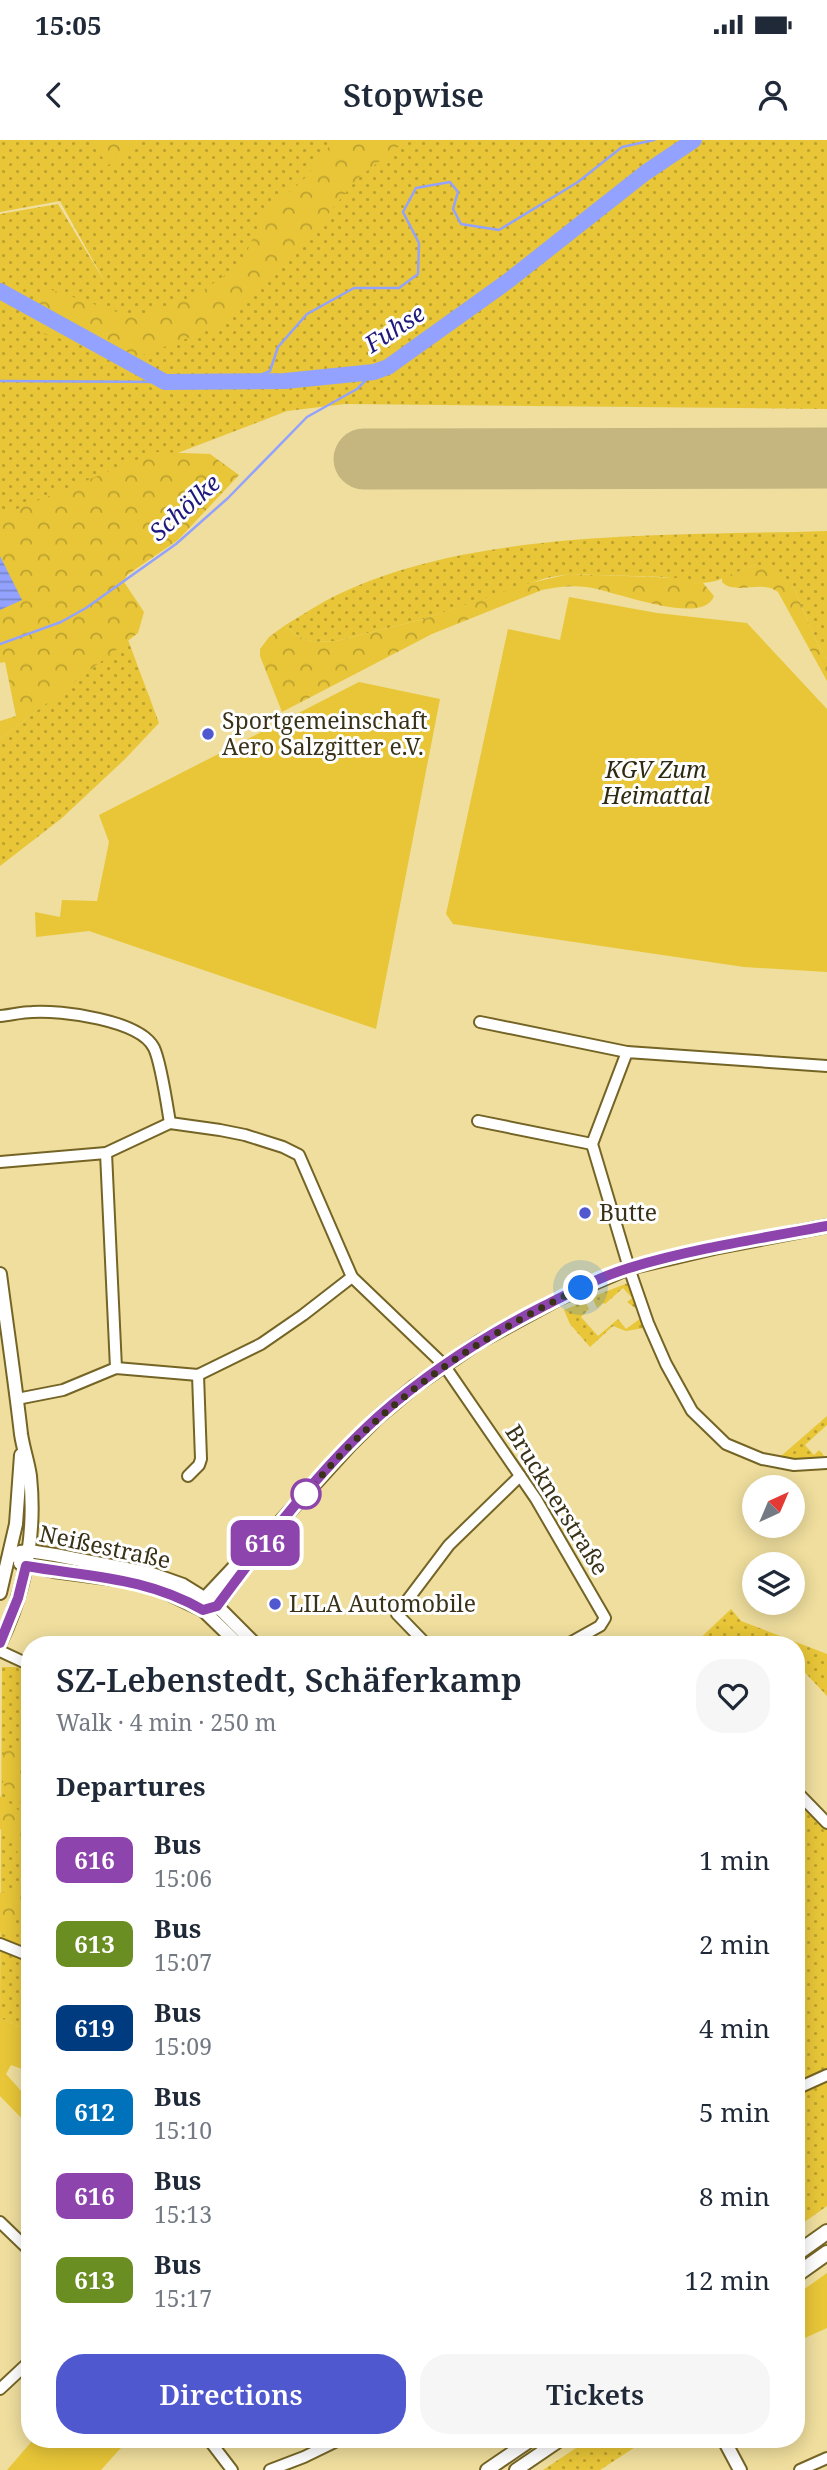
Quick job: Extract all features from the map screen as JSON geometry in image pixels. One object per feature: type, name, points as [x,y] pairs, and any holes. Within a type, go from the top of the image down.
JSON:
[{"type":"main road","points":[[805,2248],[827,2232]]},
{"type":"main road","points":[[805,2269],[827,2253]]},
{"type":"street","points":[[0,1016],[33,1012],[67,1013],[96,1018],[146,1038],[154,1049],[170,1123]]},
{"type":"street","points":[[480,1022],[626,1052],[827,1066]]},
{"type":"street","points":[[626,1052],[592,1144],[629,1268],[666,1364],[692,1411],[726,1444],[762,1459],[794,1465],[827,1463]]},
{"type":"street","points":[[478,1121],[592,1144]]},
{"type":"street","points":[[0,1162],[106,1153],[170,1123],[245,1135],[283,1147],[299,1155],[352,1277],[261,1344],[198,1375],[116,1368],[63,1390],[17,1399]]},
{"type":"street","points":[[106,1153],[116,1368]]},
{"type":"street","points":[[217,1606],[271,1532],[378,1417],[444,1365],[513,1322],[581,1288],[629,1268],[827,1226]]},
{"type":"street","points":[[0,1274],[29,1475],[32,1527],[18,1598],[0,1643]]},
{"type":"street","name":"Brucknerstraße","points":[[352,1277],[444,1365],[520,1476],[605,1618],[600,1626],[582,1636]]},
{"type":"street","points":[[188,1476],[201,1459],[198,1375]]},
{"type":"street","points":[[0,1593],[10,1557],[16,1519],[22,1441]]},
{"type":"street","points":[[418,1636],[397,1614],[449,1545],[520,1476]]},
{"type":"street","points":[[204,1604],[258,1542],[271,1532]]},
{"type":"street","name":"Neißestraße","points":[[10,1557],[29,1551],[152,1574],[183,1585],[204,1604],[231,1636]]},
{"type":"street","name":"Neißestraße","points":[[10,1557],[26,1566],[130,1581],[204,1604]]},
{"type":"street","points":[[204,1604],[217,1606],[247,1636]]},
{"type":"street","points":[[0,1651],[21,1661]]},
{"type":"street","points":[[805,1800],[827,1823]]},
{"type":"street","points":[[0,1944],[21,1952]]},
{"type":"street","points":[[805,2085],[827,2075]]},
{"type":"street","points":[[0,2222],[21,2242]]},
{"type":"street","points":[[0,2389],[21,2369]]},
{"type":"street","points":[[215,2448],[232,2470]]},
{"type":"street","points":[[270,2470],[321,2448]]},
{"type":"street","points":[[487,2470],[519,2448]]},
{"type":"street","points":[[516,2470],[548,2448]]},
{"type":"street","points":[[728,2448],[740,2470]]},
{"type":"street","points":[[800,2470],[827,2458]]},
{"type":"green space","points":[[0,140],[827,140],[827,409],[345,404],[287,411],[0,521],[0,214],[58,204],[106,284],[60,201],[0,212]]},
{"type":"green space","points":[[93,140],[141,140],[107,166]]},
{"type":"green space","points":[[334,140],[407,140],[358,178],[304,243],[220,326],[132,359],[44,334],[25,308],[49,289],[132,317],[194,297],[242,263],[262,217],[306,177]]},
{"type":"green space","points":[[156,452],[210,454],[239,475],[178,540],[127,575],[124,582],[144,612],[138,633],[0,739],[0,721],[16,716],[5,662],[0,663],[0,516]]},
{"type":"green space","points":[[827,531],[827,659],[818,645],[793,586],[755,565],[716,581],[703,583],[665,577],[569,574],[546,578],[424,619],[336,641],[313,642],[303,639],[284,626],[339,594],[393,573],[452,557],[514,546],[643,536]]},
{"type":"green space","points":[[755,565],[776,568],[793,586],[818,645],[827,659],[827,681],[778,592],[764,587],[734,588],[722,582],[722,578]]},
{"type":"green space","points":[[569,574],[680,578],[703,583],[714,596],[706,605],[675,608],[586,587],[542,590],[432,634],[282,712],[260,656],[260,649],[269,637],[284,626],[303,639],[313,642],[336,641],[424,619],[522,585]]},
{"type":"green space","name":"KGV Zum Heimattal","points":[[569,597],[657,613],[747,623],[827,709],[827,972],[744,967],[453,924],[446,914],[508,629],[560,640]]},
{"type":"green space","points":[[128,640],[159,723],[62,818],[0,866],[0,739]]},
{"type":"green space","points":[[359,682],[440,699],[376,1029],[89,931],[36,937],[35,912],[60,917],[62,900],[97,901],[109,842],[99,815]]},
{"type":"green space","points":[[628,1283],[638,1310],[627,1302],[632,1298],[623,1288],[597,1308],[592,1297]]},
{"type":"green space","points":[[585,1301],[589,1309],[581,1317],[598,1336],[618,1319],[626,1329],[641,1318],[644,1328],[626,1331],[613,1326],[590,1347],[570,1324],[564,1310]]},
{"type":"green space","points":[[827,1416],[827,1425],[805,1445],[814,1455],[819,1450],[825,1457],[795,1459],[781,1456]]},
{"type":"green space","points":[[731,1609],[741,1621],[780,1636],[702,1636]]},
{"type":"green space","points":[[805,1646],[827,1654],[827,1696],[805,1673]]},
{"type":"green space","points":[[2,1667],[17,1667],[21,1669],[21,2027],[0,2018]]},
{"type":"green space","points":[[21,1749],[21,1803],[9,1794],[3,1782],[4,1751]]},
{"type":"green space","points":[[0,1796],[21,1812],[21,1856],[11,1834],[0,1829]]},
{"type":"green space","points":[[805,1801],[827,1823],[827,2206],[805,2222]]},
{"type":"green space","points":[[21,1879],[21,1913],[19,1912],[14,1922],[12,1939],[0,1932],[0,1893],[15,1891]]},
{"type":"green space","points":[[0,2018],[21,2027],[21,2069],[11,2065],[6,2074],[21,2091],[21,2118],[0,2096]]},
{"type":"green space","points":[[827,2273],[827,2328],[805,2338],[805,2289]]},
{"type":"green space","points":[[26,2448],[121,2448],[101,2470],[7,2470]]},
{"type":"green space","points":[[576,2448],[634,2448],[600,2470],[543,2470]]},
{"type":"water","points":[[0,556],[22,600],[0,610]]},
{"type":"waterway","points":[[246,381],[270,371],[278,347],[307,314],[354,288],[399,288],[418,274],[419,243],[403,212],[416,188],[450,182],[458,192],[453,209],[461,224],[499,230],[578,182],[622,147],[654,140]]},
{"type":"waterway","name":"Schölke","points":[[0,291],[165,382],[285,381],[374,372],[388,367],[508,281],[645,173],[694,140]]},
{"type":"waterway","name":"Schölke","points":[[0,644],[61,622],[86,608],[176,544],[228,498],[307,417],[357,389],[374,372]]},
{"type":"waterway","points":[[0,381],[165,382]]},
{"type":"runway","points":[[364,459],[827,458]]},
{"type":"bus line","name":"616","points":[[0,1643],[18,1598],[26,1566],[130,1581],[176,1595],[203,1610],[217,1606],[271,1532],[350,1445],[415,1386],[479,1342],[558,1299],[629,1268],[827,1226]]},
{"type":"place","name":"Sportgemeinschaft Aero Salzgitter e.V.","points":[[208,734]]},
{"type":"place","name":"Butte","points":[[585,1213]]},
{"type":"place","name":"LILA Automobile","points":[[275,1604]]},
{"type":"route","points":[[306,1494],[378,1417],[415,1386],[479,1342],[581,1288]]},
{"type":"water label","name":"Fuhse","points":[[395,329]]}]
